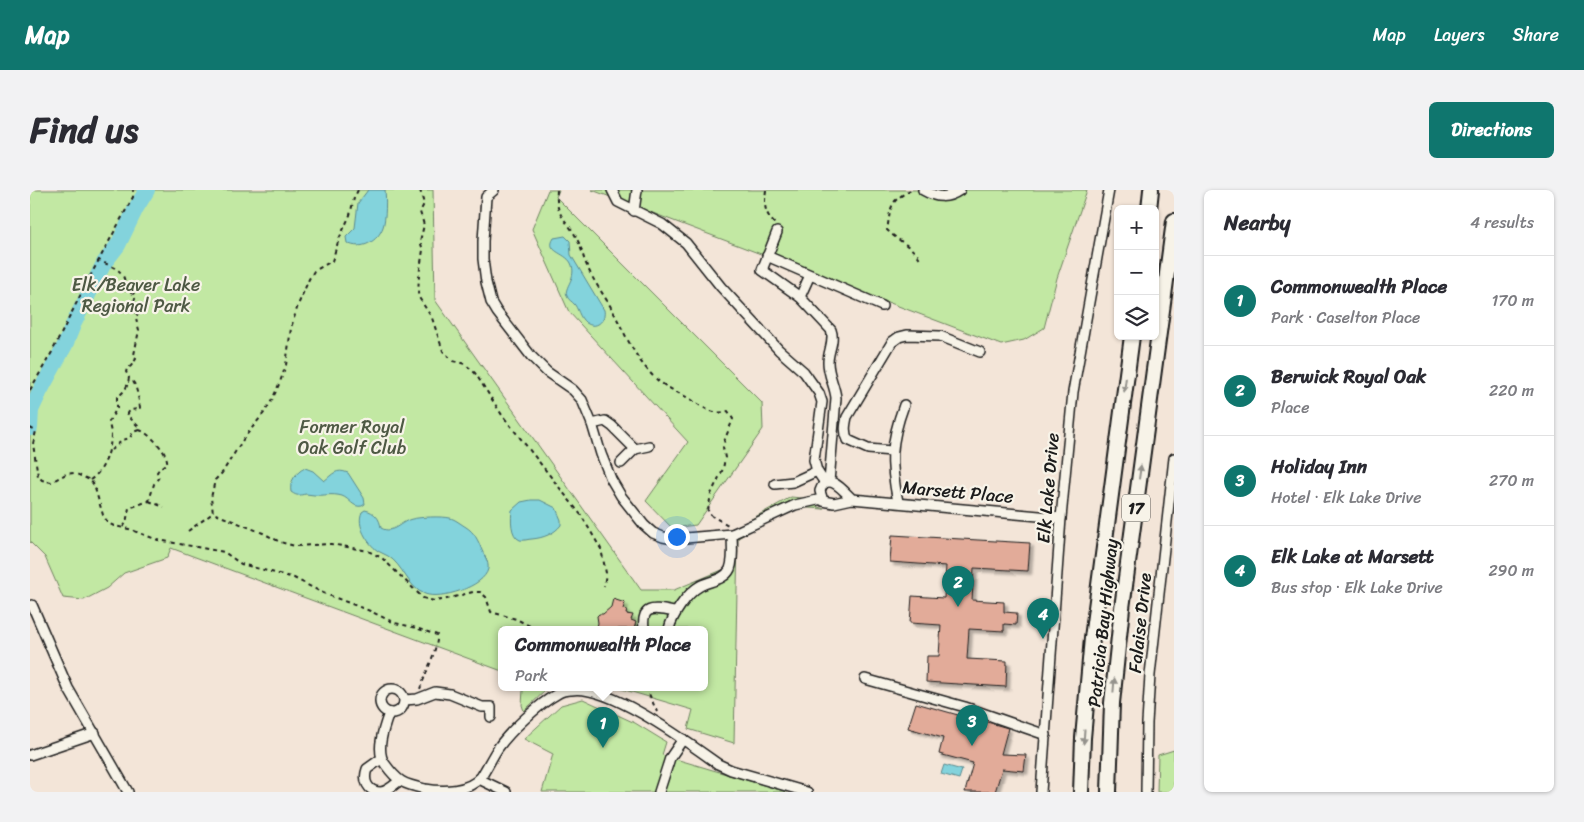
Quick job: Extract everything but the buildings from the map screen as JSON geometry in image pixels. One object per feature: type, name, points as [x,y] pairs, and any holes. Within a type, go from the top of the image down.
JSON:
[{"type":"highway","points":[[1149,205],[1151,190]]},
{"type":"highway","name":"Patricia Bay Highway","points":[[1110,792],[1114,679],[1174,222]]},
{"type":"highway","name":"Patricia Bay Highway","points":[[1081,789],[1092,638],[1131,340]]},
{"type":"highway","points":[[1111,734],[1118,755],[1118,792]]},
{"type":"street","points":[[483,194],[494,190]]},
{"type":"street","points":[[612,190],[618,202],[662,224],[686,243],[721,287],[779,350],[804,372],[812,382],[822,402],[814,460],[817,471],[827,483]]},
{"type":"street","points":[[634,210],[637,190]]},
{"type":"street","points":[[923,190],[943,197],[951,196],[960,190]]},
{"type":"street","name":"Elk Lake Drive","points":[[1041,792],[1061,518],[1073,392],[1109,190]]},
{"type":"street","name":"Marsett Place","points":[[483,194],[483,259],[491,302],[531,356],[548,372],[573,390],[582,400],[592,424],[602,459],[611,479],[621,496],[644,525],[653,533],[663,538],[674,539],[732,531],[796,505],[822,499],[834,504],[852,499],[1061,518]]},
{"type":"street","points":[[777,232],[762,270],[800,297],[831,330],[833,336],[828,370],[836,388],[836,398],[827,483]]},
{"type":"street","points":[[767,256],[882,306]]},
{"type":"street","points":[[800,297],[810,275]]},
{"type":"street","points":[[892,451],[868,449],[848,440],[845,434],[847,417],[892,342],[907,335],[932,335],[940,336],[980,352]]},
{"type":"street","points":[[898,502],[892,472],[892,451],[896,426],[904,405]]},
{"type":"street","points":[[592,424],[605,421],[635,450]]},
{"type":"street","points":[[621,463],[635,450],[649,446]]},
{"type":"street","name":"Falaise Drive","points":[[1146,792],[1150,675],[1174,458]]},
{"type":"street","points":[[775,484],[793,482],[817,471]]},
{"type":"street","points":[[822,499],[821,486],[827,483],[838,484],[852,499]]},
{"type":"street","points":[[670,626],[675,612],[698,587],[724,576],[729,570],[732,552],[732,531]]},
{"type":"street","points":[[32,605],[68,688],[128,792]]},
{"type":"street","points":[[644,626],[643,618],[646,612],[651,609],[675,612]]},
{"type":"street","points":[[865,679],[965,707],[1046,735]]},
{"type":"street","points":[[387,690],[399,690],[405,700],[404,706],[395,713],[389,713],[380,705],[382,693],[387,690]]},
{"type":"street","points":[[389,713],[381,746],[382,759],[399,781],[415,787],[436,791],[455,791],[468,787],[479,779],[498,748],[510,734],[558,693],[566,691]]},
{"type":"street","points":[[588,691],[616,700],[638,711],[683,739],[718,764],[731,770],[807,792]]},
{"type":"street","points":[[405,700],[417,699],[435,692],[450,694],[476,706],[491,707],[491,717]]},
{"type":"street","points":[[30,755],[95,734]]},
{"type":"street","points":[[659,792],[670,758],[683,739]]},
{"type":"street","points":[[382,759],[367,769],[365,779],[370,789],[384,791],[399,781]]},
{"type":"street","points":[[479,779],[506,792]]},
{"type":"path","points":[[30,390],[52,352],[98,260],[134,197],[133,190]]},
{"type":"path","points":[[213,513],[211,498],[215,480],[222,473],[244,438],[272,400],[286,365],[291,328],[298,304],[314,271],[332,261],[358,190]]},
{"type":"path","points":[[420,190],[424,204],[420,212],[424,225],[420,241],[423,250],[418,296],[432,318],[443,351],[453,361],[465,364],[475,373],[502,415],[581,516],[600,549],[606,573],[604,586]]},
{"type":"path","points":[[557,190],[556,205],[560,214],[578,239],[586,266],[615,314],[628,343],[640,361],[655,378],[701,405],[705,410],[718,413],[728,411],[731,414],[733,418],[723,447],[726,458],[711,494],[708,511],[732,531]]},
{"type":"path","points":[[766,190],[765,210],[771,218]]},
{"type":"path","points":[[910,190],[896,200],[889,216],[890,222],[887,230],[899,240],[908,244],[921,260]]},
{"type":"path","points":[[90,480],[97,476],[110,451],[112,432],[109,422],[116,408],[117,396],[122,394],[128,382],[127,369],[136,359],[134,355],[139,330],[136,318],[138,316],[132,304],[135,299],[131,292],[126,292],[122,289],[121,286],[125,282],[120,270],[98,260]]},
{"type":"path","points":[[128,382],[133,382],[136,385],[140,404],[140,409],[130,410],[128,415],[139,430]]},
{"type":"path","points":[[31,428],[36,431],[33,444],[36,470],[42,480],[51,482],[66,474],[74,473],[90,480],[94,484],[100,508],[108,522],[114,526],[145,534],[158,540],[224,552],[241,564],[294,578],[323,593],[395,623],[413,626],[437,636],[436,646],[417,699]]},
{"type":"path","points":[[110,451],[123,440],[130,438],[133,432],[144,430],[166,455],[167,463],[158,472],[159,477],[154,484],[149,501]]},
{"type":"path","points":[[123,528],[129,508],[149,501],[164,507]]},
{"type":"path","points":[[188,531],[213,513]]},
{"type":"path","points":[[213,513],[263,533],[280,542],[295,546],[331,544],[368,551],[382,558],[423,598],[434,601],[480,592],[486,597],[491,612],[516,619],[530,626]]},
{"type":"path","points":[[648,691],[657,712],[662,715]]},
{"type":"green space","name":"Former Royal Oak Golf Club","points":[[30,190],[433,190],[435,300],[641,590],[674,590],[727,568],[728,532],[791,497],[811,499],[818,507],[824,509],[793,507],[738,538],[734,743],[688,729],[693,710],[629,691],[708,691],[708,626],[498,626],[498,670],[171,548],[167,558],[124,573],[107,588],[84,600],[63,598],[45,557],[30,542]]},
{"type":"green space","points":[[548,190],[559,190],[556,197],[762,403],[763,429],[696,525],[672,528],[646,501],[688,442],[569,312],[532,229]]},
{"type":"green space","points":[[592,190],[1087,190],[1057,278],[1044,328],[1024,340],[1001,345]]},
{"type":"green space","points":[[523,691],[545,691],[524,711],[522,705]]},
{"type":"green space","points":[[583,699],[635,723],[666,742],[662,755],[787,792],[542,792],[553,754],[524,739],[561,705]]},
{"type":"green space","points":[[1174,750],[1174,792],[1157,792],[1158,755]]},
{"type":"water","points":[[368,190],[385,190],[386,203],[383,227],[377,237],[369,243],[358,246],[347,243],[346,237],[355,228],[358,203]]},
{"type":"water","points":[[565,236],[570,241],[571,255],[604,310],[604,317],[598,324],[592,325],[585,322],[566,293],[572,278],[573,268],[568,259],[557,252],[552,246],[554,238]]},
{"type":"water","points":[[305,468],[313,471],[324,481],[338,471],[348,473],[364,498],[365,504],[356,506],[345,497],[338,495],[293,494],[291,492],[292,481]]},
{"type":"water","points":[[540,500],[556,508],[561,525],[544,537],[520,540],[514,535],[511,522],[512,510],[521,502]]},
{"type":"water","points":[[365,510],[374,514],[381,528],[385,530],[393,529],[408,520],[416,518],[441,517],[456,520],[469,529],[477,539],[488,563],[485,575],[470,586],[450,593],[432,595],[419,591],[393,560],[378,551],[367,539],[360,522],[362,512]]},
{"type":"water","points":[[944,765],[962,770],[959,779],[941,774]]},
{"type":"waterway","points":[[30,428],[31,410],[39,393],[65,345],[104,263],[118,245],[147,190]]},
{"type":"place","name":"Berwick Royal Oak","points":[[958,607]]},
{"type":"place","name":"Elk Lake at Marsett","points":[[1043,639]]},
{"type":"place","name":"Holiday Inn","points":[[972,746]]},
{"type":"place","name":"Commonwealth Place","points":[[603,748]]},
{"type":"park label","name":"Elk/Beaver Lake Regional Park","points":[[136,295]]}]
